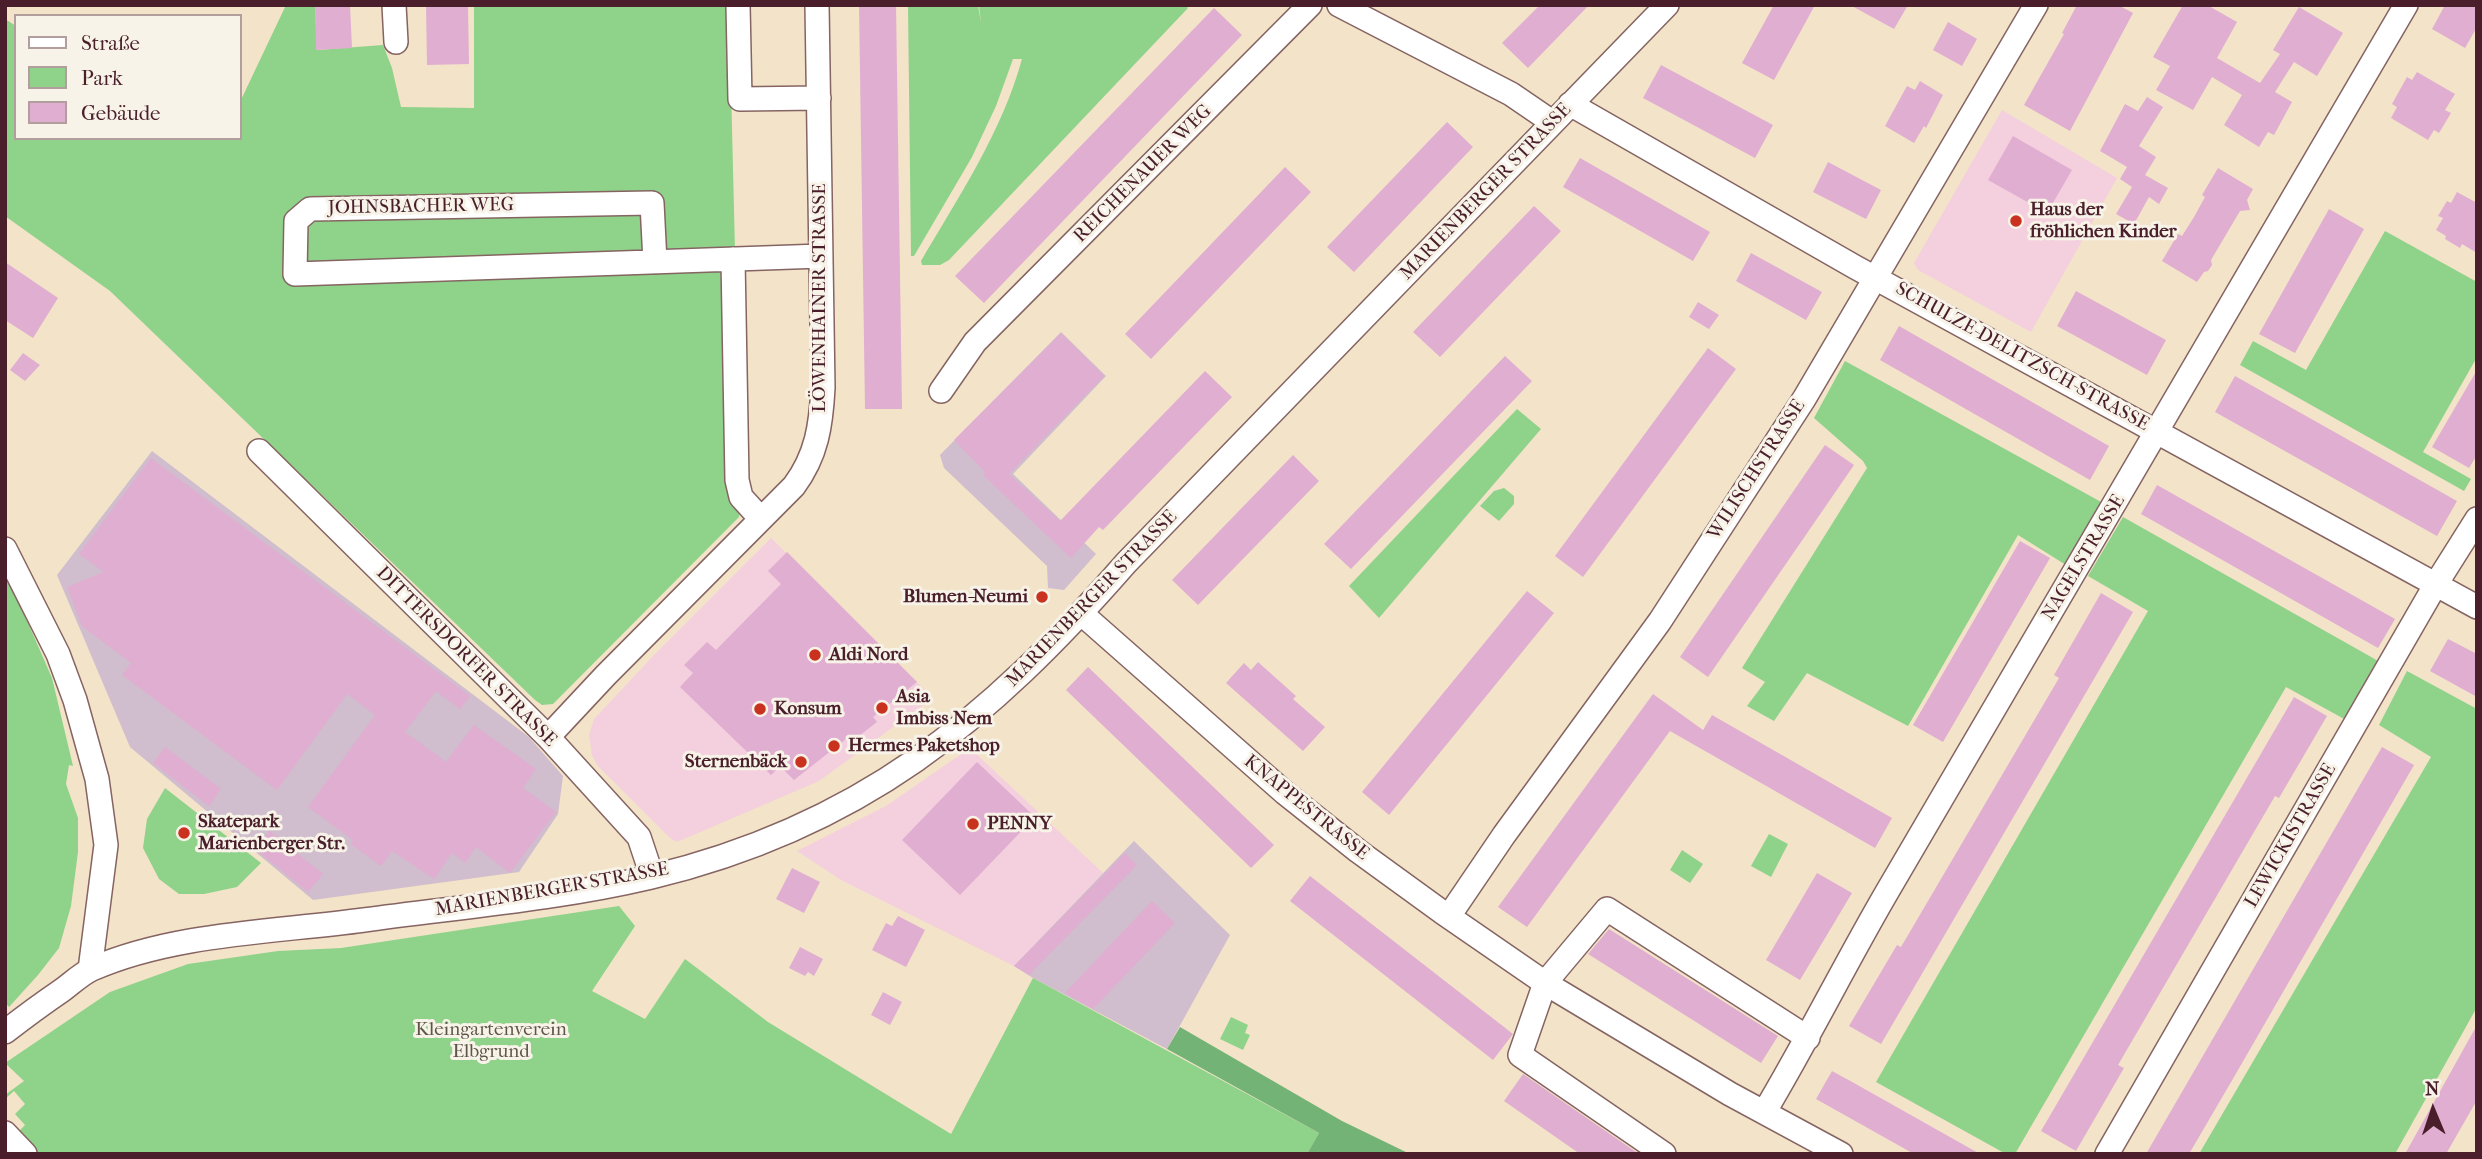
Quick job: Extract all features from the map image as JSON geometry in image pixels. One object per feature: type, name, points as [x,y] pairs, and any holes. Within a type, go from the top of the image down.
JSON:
[{"type":"street","points":[[394,5],[396,42]]},
{"type":"street","points":[[738,5],[740,99],[818,99]]},
{"type":"street","name":"LÖWENHAINER STRASSE","points":[[548,737],[761,520],[805,471],[819,437],[822,388],[817,5]]},
{"type":"street","name":"REICHENAUER WEG","points":[[942,391],[968,343],[1310,5]]},
{"type":"street","points":[[1339,5],[1511,94],[1552,122]]},
{"type":"street","name":"MARIENBERGER STRASSE","points":[[5,1032],[90,970],[136,954],[195,941],[513,900],[652,876],[756,844],[813,821],[861,796],[968,723],[1082,614],[1126,563],[1667,5]]},
{"type":"street","name":"WILISCHSTRASSE","points":[[1449,916],[1504,835],[1660,621],[1804,399],[2036,5]]},
{"type":"street","name":"NAGELSTRASSE","points":[[1765,1111],[1887,892],[2159,432],[2406,5]]},
{"type":"street","name":"SCHULZE-DELITZSCH-STRASSE","points":[[1570,104],[1855,267],[2477,607]]},
{"type":"street","name":"JOHNSBACHER WEG","points":[[655,262],[652,204],[310,209],[296,220],[295,274],[655,262],[821,256]]},
{"type":"street","points":[[733,259],[737,480],[741,497],[761,520]]},
{"type":"street","name":"DITTERSDORFER STRASSE","points":[[258,452],[548,737],[639,837],[652,876]]},
{"type":"street","name":"LEWICKISTRASSE","points":[[2107,1154],[2436,584],[2477,519]]},
{"type":"street","points":[[5,548],[58,654],[97,779],[106,845],[90,970]]},
{"type":"street","name":"KNAPPESTRASSE","points":[[1082,614],[1285,793],[1358,851],[1449,916],[1545,984],[1730,1094],[1840,1153]]},
{"type":"street","points":[[1664,1154],[1520,1055],[1545,984],[1606,909],[1808,1038]]},
{"type":"street","points":[[5,1133],[25,1154]]},
{"type":"shaded area","name":"Haus der fröhlichen Kinder","points":[[2002,110],[2117,178],[2031,332],[1918,270],[1914,263]]},
{"type":"shaded area","points":[[1061,332],[1106,376],[1013,474],[1096,554],[1064,590],[1048,588],[1047,566],[944,468],[940,455]]},
{"type":"shaded area","points":[[152,451],[529,737],[563,776],[558,814],[519,872],[313,900],[130,747],[57,575]]},
{"type":"shaded area","points":[[771,538],[933,698],[819,781],[677,842],[597,765],[592,755],[589,735],[594,719]]},
{"type":"shaded area","points":[[970,748],[1103,873],[1014,966],[841,880],[797,851],[886,806]]},
{"type":"shaded area","points":[[1134,841],[1230,935],[1167,1049],[1014,966]]},
{"type":"green space","points":[[286,5],[315,5],[317,50],[383,45],[392,68],[401,107],[474,108],[474,5],[729,5],[741,497],[739,517],[553,704],[542,705],[535,700],[110,291],[5,216],[5,19],[14,25],[14,140],[242,140],[242,98]]},
{"type":"green space","points":[[908,5],[978,5],[981,23],[979,5],[1185,5],[1188,8],[949,260],[940,265],[922,265],[921,261],[991,138],[1022,59],[1013,59],[996,106],[972,157],[914,256],[911,256]]},
{"type":"green space","points":[[2385,231],[2477,282],[2477,357],[2423,452],[2471,479],[2464,491],[2240,365],[2253,341],[2306,370]]},
{"type":"green space","points":[[1845,361],[2103,503],[2066,565],[2018,535],[1908,726],[1807,673],[1774,721],[1747,706],[1765,682],[1742,668],[1867,468],[1863,461],[1814,418]]},
{"type":"green space","points":[[1517,409],[1541,429],[1379,618],[1349,586]]},
{"type":"green space","points":[[1504,488],[1514,496],[1514,504],[1499,521],[1480,506],[1494,491]]},
{"type":"green space","points":[[2123,517],[2380,662],[2346,720],[2286,687],[2015,1154],[2006,1154],[1876,1082],[2148,611],[2088,576]]},
{"type":"green space","points":[[5,570],[52,678],[73,766],[69,765],[66,784],[78,818],[78,852],[71,906],[59,948],[9,1007],[5,1003]]},
{"type":"green space","points":[[2407,671],[2477,709],[2477,1007],[2395,1154],[2199,1154],[2431,757],[2379,725]]},
{"type":"green space","name":"Skatepark Marienberger Str.","points":[[165,788],[261,863],[237,887],[204,894],[179,894],[159,879],[143,848],[147,819]]},
{"type":"green space","points":[[1769,834],[1788,844],[1771,877],[1751,866]]},
{"type":"green space","points":[[1682,850],[1703,864],[1690,883],[1670,870]]},
{"type":"green space","name":"Kleingartenverein Elbgrund","points":[[619,906],[635,926],[592,991],[645,1019],[685,959],[768,1022],[951,1134],[1033,978],[1319,1133],[1307,1154],[33,1154],[15,1135],[25,1125],[15,1114],[25,1104],[14,1091],[5,1099],[5,1095],[24,1081],[5,1063],[110,992],[188,964],[278,951],[341,948]]},
{"type":"green space","points":[[1231,1017],[1248,1025],[1245,1033],[1250,1035],[1243,1050],[1220,1039]]},
{"type":"green space","points":[[1180,1027],[1342,1121],[1410,1154],[1307,1154],[1319,1133],[1167,1049]]},
{"type":"building","points":[[315,5],[350,5],[352,48],[316,50]]},
{"type":"building","points":[[426,5],[468,5],[469,64],[427,65]]},
{"type":"building","points":[[859,5],[896,5],[902,409],[865,409]]},
{"type":"building","points":[[1540,5],[1589,5],[1528,68],[1502,43]]},
{"type":"building","points":[[1774,5],[1815,5],[1774,80],[1742,63]]},
{"type":"building","points":[[1850,5],[1908,5],[1894,29]]},
{"type":"building","points":[[2077,5],[2118,5],[2133,13],[2070,131],[2024,105]]},
{"type":"building","points":[[2183,5],[2207,5],[2237,22],[2217,58],[2260,83],[2280,54],[2273,50],[2299,7],[2343,33],[2317,76],[2294,62],[2275,92],[2292,102],[2274,135],[2268,132],[2259,147],[2224,125],[2242,95],[2212,77],[2193,110],[2156,90],[2170,66],[2153,57]]},
{"type":"building","points":[[2445,5],[2477,5],[2477,27],[2465,48],[2432,29]]},
{"type":"building","points":[[1214,8],[1242,35],[984,303],[955,276]]},
{"type":"building","points":[[1948,22],[1977,39],[1962,66],[1933,50]]},
{"type":"building","points":[[1661,65],[1773,125],[1755,158],[1643,98]]},
{"type":"building","points":[[2417,72],[2455,94],[2445,110],[2451,113],[2439,133],[2434,130],[2428,140],[2391,118],[2397,107],[2392,104],[2407,77],[2412,80]]},
{"type":"building","points":[[1920,81],[1943,95],[1926,128],[1924,126],[1914,143],[1885,126],[1907,86],[1915,90]]},
{"type":"building","points":[[2147,97],[2163,107],[2139,146],[2156,157],[2145,175],[2168,188],[2159,204],[2149,197],[2134,224],[2116,214],[2132,187],[2120,179],[2127,167],[2100,151],[2125,104],[2138,111]]},
{"type":"building","points":[[1447,122],[1473,147],[1354,272],[1327,247]]},
{"type":"building","points":[[2013,136],[2072,170],[2047,213],[1988,180]]},
{"type":"building","points":[[1580,158],[1710,232],[1693,261],[1563,187]]},
{"type":"building","points":[[1828,162],[1881,190],[1866,219],[1813,192]]},
{"type":"building","points":[[1285,167],[1311,192],[1151,359],[1125,334]]},
{"type":"building","points":[[2218,168],[2253,189],[2247,200],[2250,210],[2240,211],[2211,260],[2212,265],[2197,282],[2162,261],[2178,234],[2182,236],[2194,217],[2205,197],[2202,195]]},
{"type":"building","points":[[2457,192],[2477,203],[2477,253],[2462,244],[2460,248],[2436,230],[2443,218],[2438,216],[2447,201],[2451,203]]},
{"type":"building","points":[[1534,206],[1561,231],[1440,357],[1413,332]]},
{"type":"building","points":[[2329,209],[2364,229],[2295,353],[2259,334]]},
{"type":"building","points":[[1751,253],[1822,292],[1806,320],[1736,281]]},
{"type":"building","points":[[5,262],[58,298],[33,338],[5,320]]},
{"type":"building","points":[[2076,291],[2166,340],[2147,375],[2057,326]]},
{"type":"building","points":[[1698,302],[1719,315],[1709,329],[1689,317]]},
{"type":"building","points":[[1899,326],[2109,446],[2090,480],[1880,360]]},
{"type":"building","points":[[1061,333],[1104,376],[1009,474],[1060,521],[1205,371],[1232,397],[1103,530],[1099,527],[1071,558],[983,475],[985,472],[954,440]]},
{"type":"building","points":[[1708,348],[1736,369],[1583,577],[1555,556]]},
{"type":"building","points":[[23,353],[40,365],[25,381],[10,370]]},
{"type":"building","points":[[1505,356],[1532,381],[1351,569],[1324,544]]},
{"type":"building","points":[[2477,370],[2477,455],[2469,468],[2432,447]]},
{"type":"building","points":[[2235,376],[2457,501],[2437,536],[2215,412]]},
{"type":"building","points":[[1825,445],[1854,465],[1708,677],[1680,657]]},
{"type":"building","points":[[1293,455],[1319,481],[1198,605],[1172,580]]},
{"type":"building","points":[[151,458],[470,696],[460,709],[436,691],[405,732],[446,762],[474,725],[536,769],[523,788],[556,812],[510,873],[476,847],[465,863],[452,853],[434,879],[392,851],[381,866],[351,844],[353,840],[308,807],[375,715],[347,694],[277,790],[122,675],[131,663],[82,626],[67,587],[104,572],[79,554]]},
{"type":"building","points":[[2157,485],[2395,619],[2378,648],[2141,514]]},
{"type":"building","points":[[2020,541],[2050,558],[1943,742],[1913,725]]},
{"type":"building","points":[[787,552],[917,682],[873,717],[877,722],[850,743],[846,739],[794,780],[780,766],[771,775],[680,687],[693,673],[684,665],[707,642],[716,650],[781,584],[768,571]]},
{"type":"building","points":[[1527,591],[1554,613],[1389,815],[1362,792]]},
{"type":"building","points":[[2101,593],[2133,612],[1881,1044],[1849,1026],[1897,945],[1901,947],[2059,678],[2054,675]]},
{"type":"building","points":[[2448,639],[2477,654],[2477,697],[2430,671]]},
{"type":"building","points":[[1258,662],[1296,696],[1293,699],[1325,727],[1303,751],[1226,683],[1244,663],[1251,670]]},
{"type":"building","points":[[1088,667],[1274,845],[1251,868],[1066,690]]},
{"type":"building","points":[[1653,694],[1703,730],[1712,715],[1892,818],[1875,848],[1670,731],[1527,927],[1498,907]]},
{"type":"building","points":[[2294,697],[2327,716],[2279,798],[2275,796],[2118,1065],[2124,1068],[2076,1151],[2041,1131]]},
{"type":"building","points":[[165,747],[221,789],[209,806],[153,763]]},
{"type":"building","points":[[2382,747],[2414,765],[2234,1077],[2189,1154],[2146,1154]]},
{"type":"building","name":"PENNY","points":[[977,762],[1035,817],[960,895],[902,840]]},
{"type":"building","points":[[270,831],[323,874],[308,892],[255,849]]},
{"type":"building","points":[[1125,853],[1137,865],[1029,975],[1014,966]]},
{"type":"building","points":[[792,868],[820,882],[804,913],[776,899]]},
{"type":"building","points":[[1817,873],[1852,893],[1800,980],[1766,960]]},
{"type":"building","points":[[1310,876],[1513,1034],[1493,1060],[1290,901]]},
{"type":"building","points":[[1152,901],[1175,923],[1093,1009],[1065,993]]},
{"type":"building","points":[[898,916],[925,930],[906,967],[872,950],[886,923],[892,926]]},
{"type":"building","points":[[1609,929],[1778,1036],[1761,1063],[1588,954]]},
{"type":"building","points":[[800,947],[823,959],[814,976],[808,972],[805,976],[789,968]]},
{"type":"building","points":[[883,992],[902,1002],[890,1025],[871,1015]]},
{"type":"building","points":[[2477,1025],[2477,1100],[2446,1154],[2405,1154]]},
{"type":"building","points":[[1832,1071],[1980,1154],[1914,1154],[1816,1099]]},
{"type":"building","points":[[1523,1074],[1639,1154],[1580,1154],[1504,1101]]},
{"type":"place","name":"Haus der fröhlichen Kinder","points":[[2016,221]]},
{"type":"place","name":"Blumen-Neumi","points":[[1042,597]]},
{"type":"place","name":"Aldi Nord","points":[[815,655]]},
{"type":"place","name":"Asia Imbiss Nem","points":[[882,708]]},
{"type":"place","name":"Konsum","points":[[760,709]]},
{"type":"place","name":"Hermes Paketshop","points":[[834,746]]},
{"type":"place","name":"Sternenbäck","points":[[801,762]]},
{"type":"place","name":"PENNY","points":[[973,824]]},
{"type":"place","name":"Skatepark Marienberger Str.","points":[[184,833]]}]
